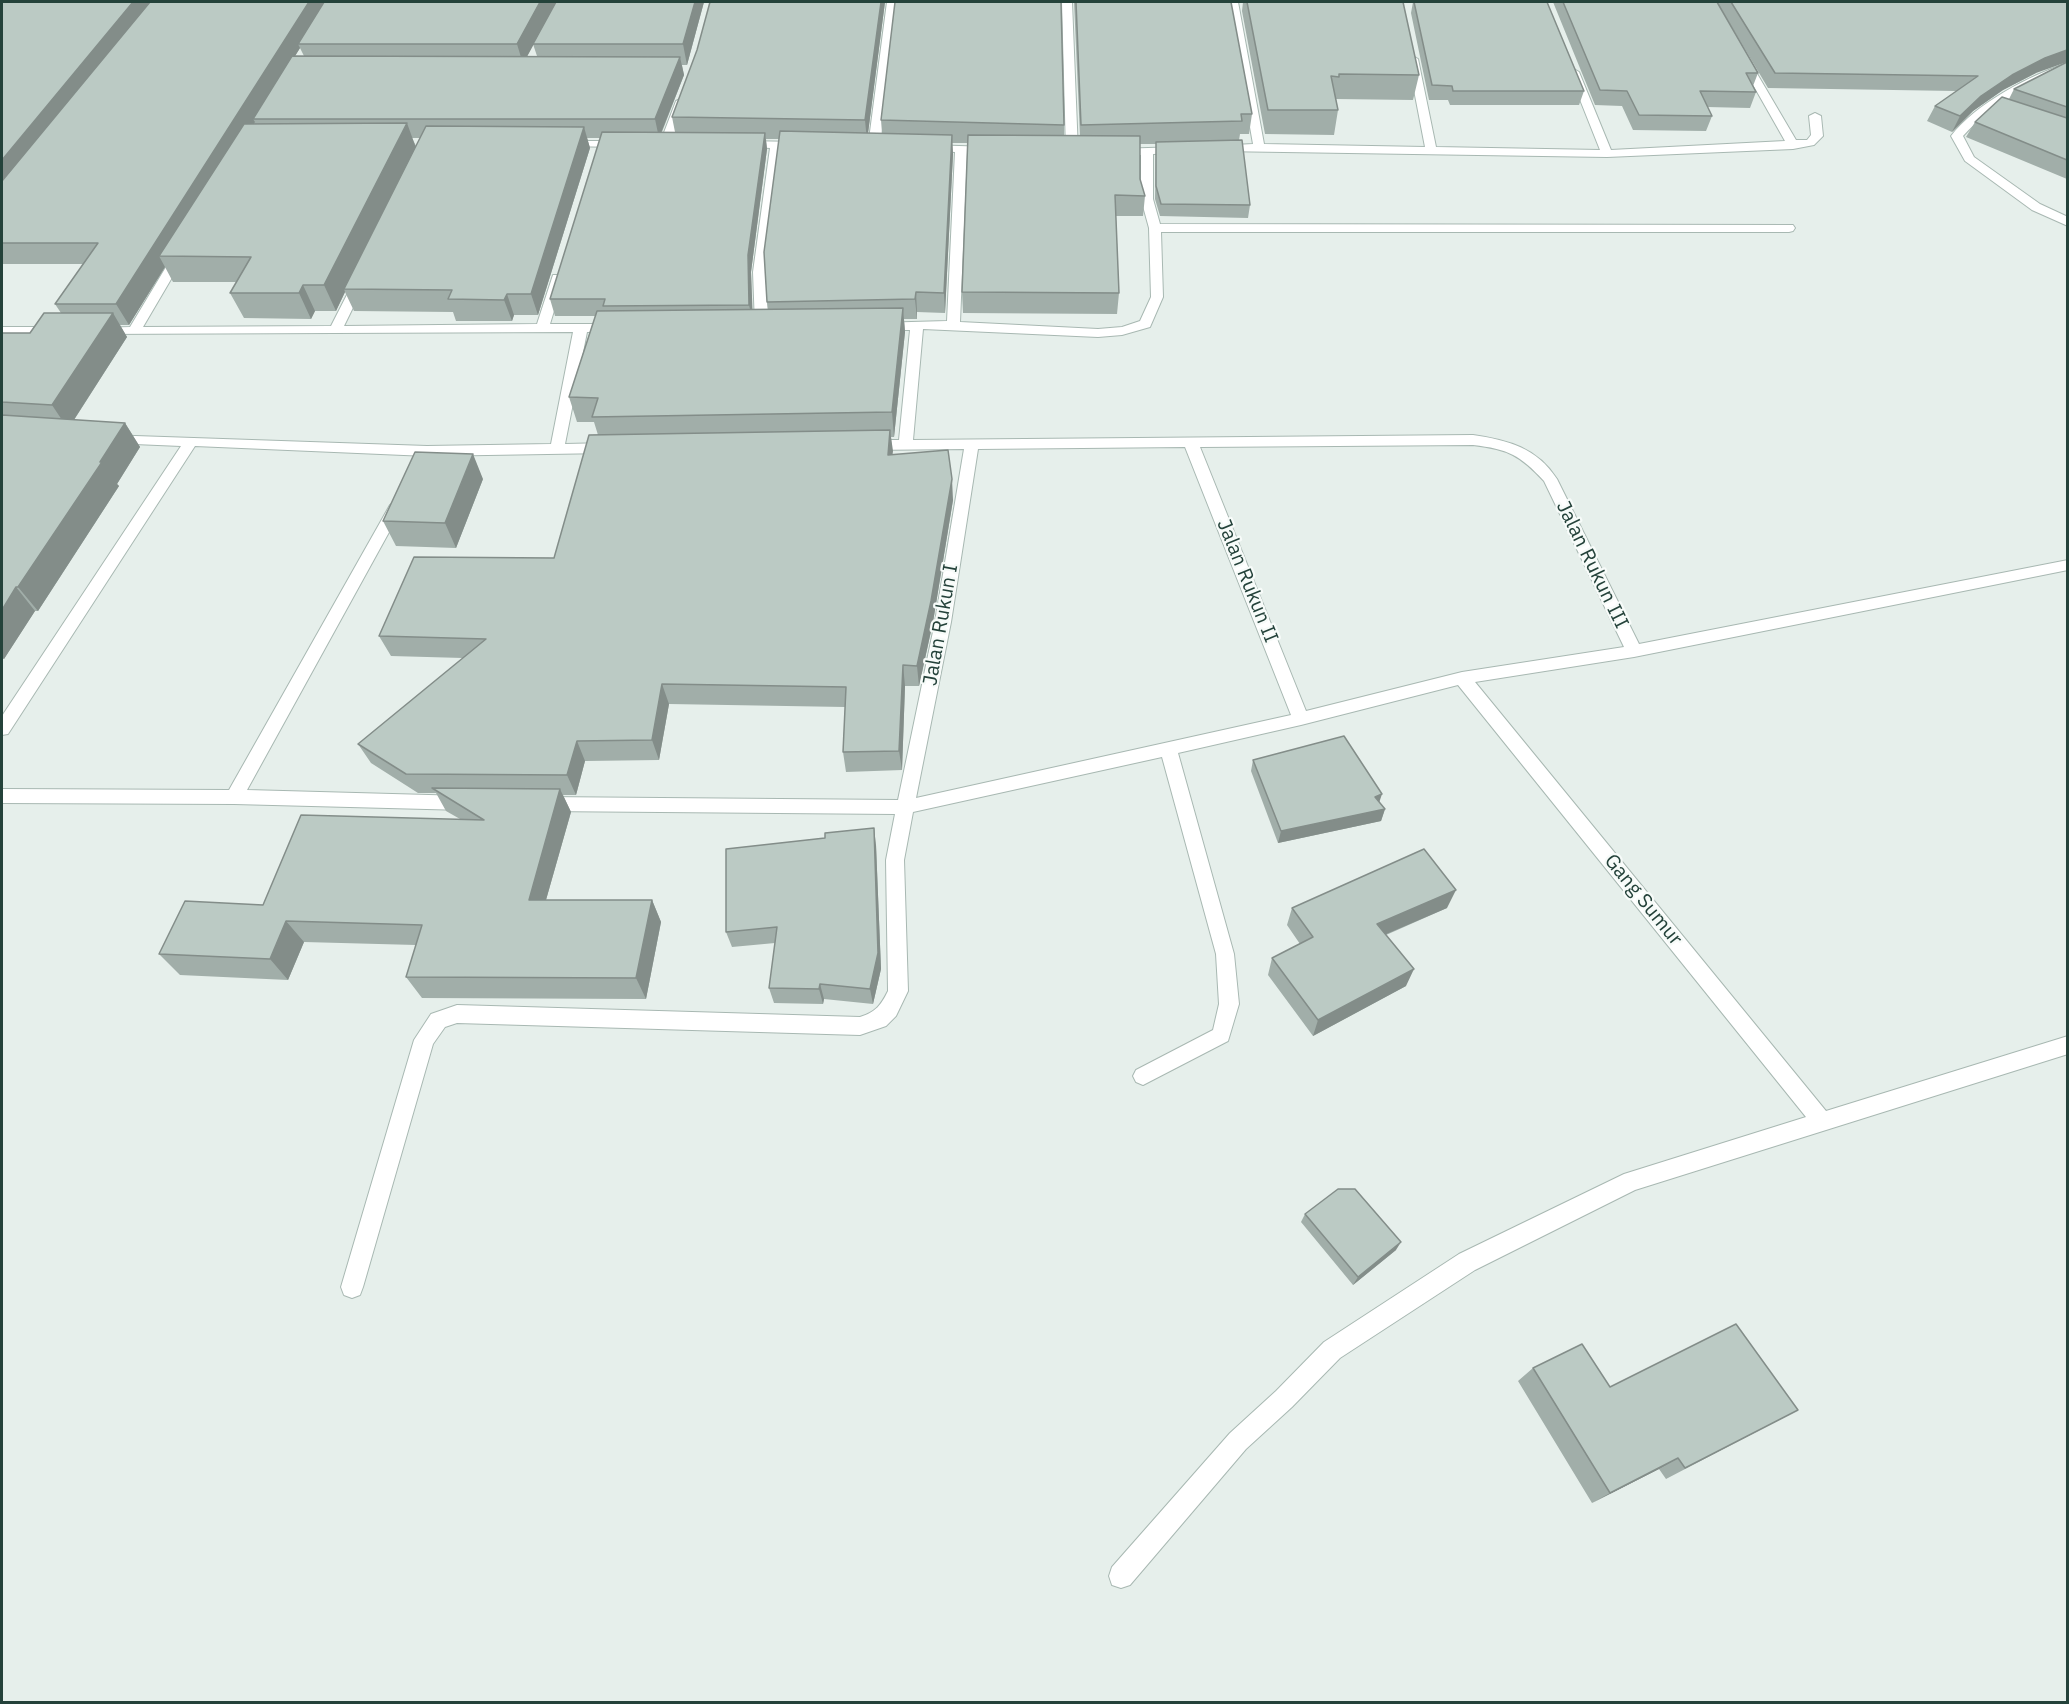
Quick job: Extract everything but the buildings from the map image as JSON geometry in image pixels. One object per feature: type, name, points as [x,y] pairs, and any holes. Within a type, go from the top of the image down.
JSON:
[{"type":"street","points":[[874,147],[892,2]]},
{"type":"street","points":[[1067,2],[1072,152]]},
{"type":"street","points":[[1233,2],[1259,147]]},
{"type":"street","points":[[1410,47],[1431,150]]},
{"type":"street","points":[[1740,53],[1793,146]]},
{"type":"street","points":[[1567,56],[1607,154]]},
{"type":"street","points":[[2067,66],[1998,107],[1968,121],[1957,136],[1969,159],[2036,207],[2067,222]]},
{"type":"street","points":[[666,143],[686,91]]},
{"type":"street","points":[[1104,152],[1259,147],[1607,154],[1793,146],[1810,143],[1817,136],[1815,116]]},
{"type":"street","points":[[554,144],[598,150],[633,144]]},
{"type":"street","points":[[732,144],[809,145]]},
{"type":"street","points":[[740,328],[768,328],[759,272],[777,144]]},
{"type":"street","points":[[917,148],[1006,150]]},
{"type":"street","points":[[952,325],[961,149]]},
{"type":"street","points":[[873,326],[952,325],[1102,333],[1145,324],[1157,297],[1155,228],[1147,199],[1147,152]]},
{"type":"street","points":[[1155,228],[1789,228]]},
{"type":"street","points":[[134,331],[186,245]]},
{"type":"street","points":[[542,329],[562,264]]},
{"type":"street","points":[[335,330],[366,268]]},
{"type":"street","points":[[906,444],[917,326]]},
{"type":"street","points":[[557,449],[581,327]]},
{"type":"street","points":[[90,331],[627,328]]},
{"type":"street","points":[[2,331],[68,331]]},
{"type":"street","points":[[96,437],[424,457],[557,449],[627,448]]},
{"type":"street","name":"Jalan Rukun III","points":[[848,445],[1473,440],[1509,444],[1530,458],[1550,479],[1634,651]]},
{"type":"street","name":"Jalan Rukun II","points":[[1191,442],[1301,719]]},
{"type":"street","points":[[2,729],[190,443]]},
{"type":"street","name":"Jalan Rukun I","points":[[351,1287],[424,1040],[438,1020],[457,1014],[860,1026],[879,1020],[889,1010],[898,992],[895,860],[943,622],[972,443]]},
{"type":"street","points":[[234,797],[404,493]]},
{"type":"street","points":[[524,803],[906,807],[1301,719],[1462,678],[1634,651],[2067,565]]},
{"type":"street","name":"Gang Sumur","points":[[1462,678],[1824,1122]]},
{"type":"street","points":[[1143,1076],[1221,1035],[1229,1004],[1224,954],[1168,749]]},
{"type":"street","points":[[2,796],[234,797],[476,803]]},
{"type":"street","points":[[1121,1576],[1238,1441],[1284,1399],[1332,1350],[1467,1262],[1631,1181],[2067,1045]]}]
